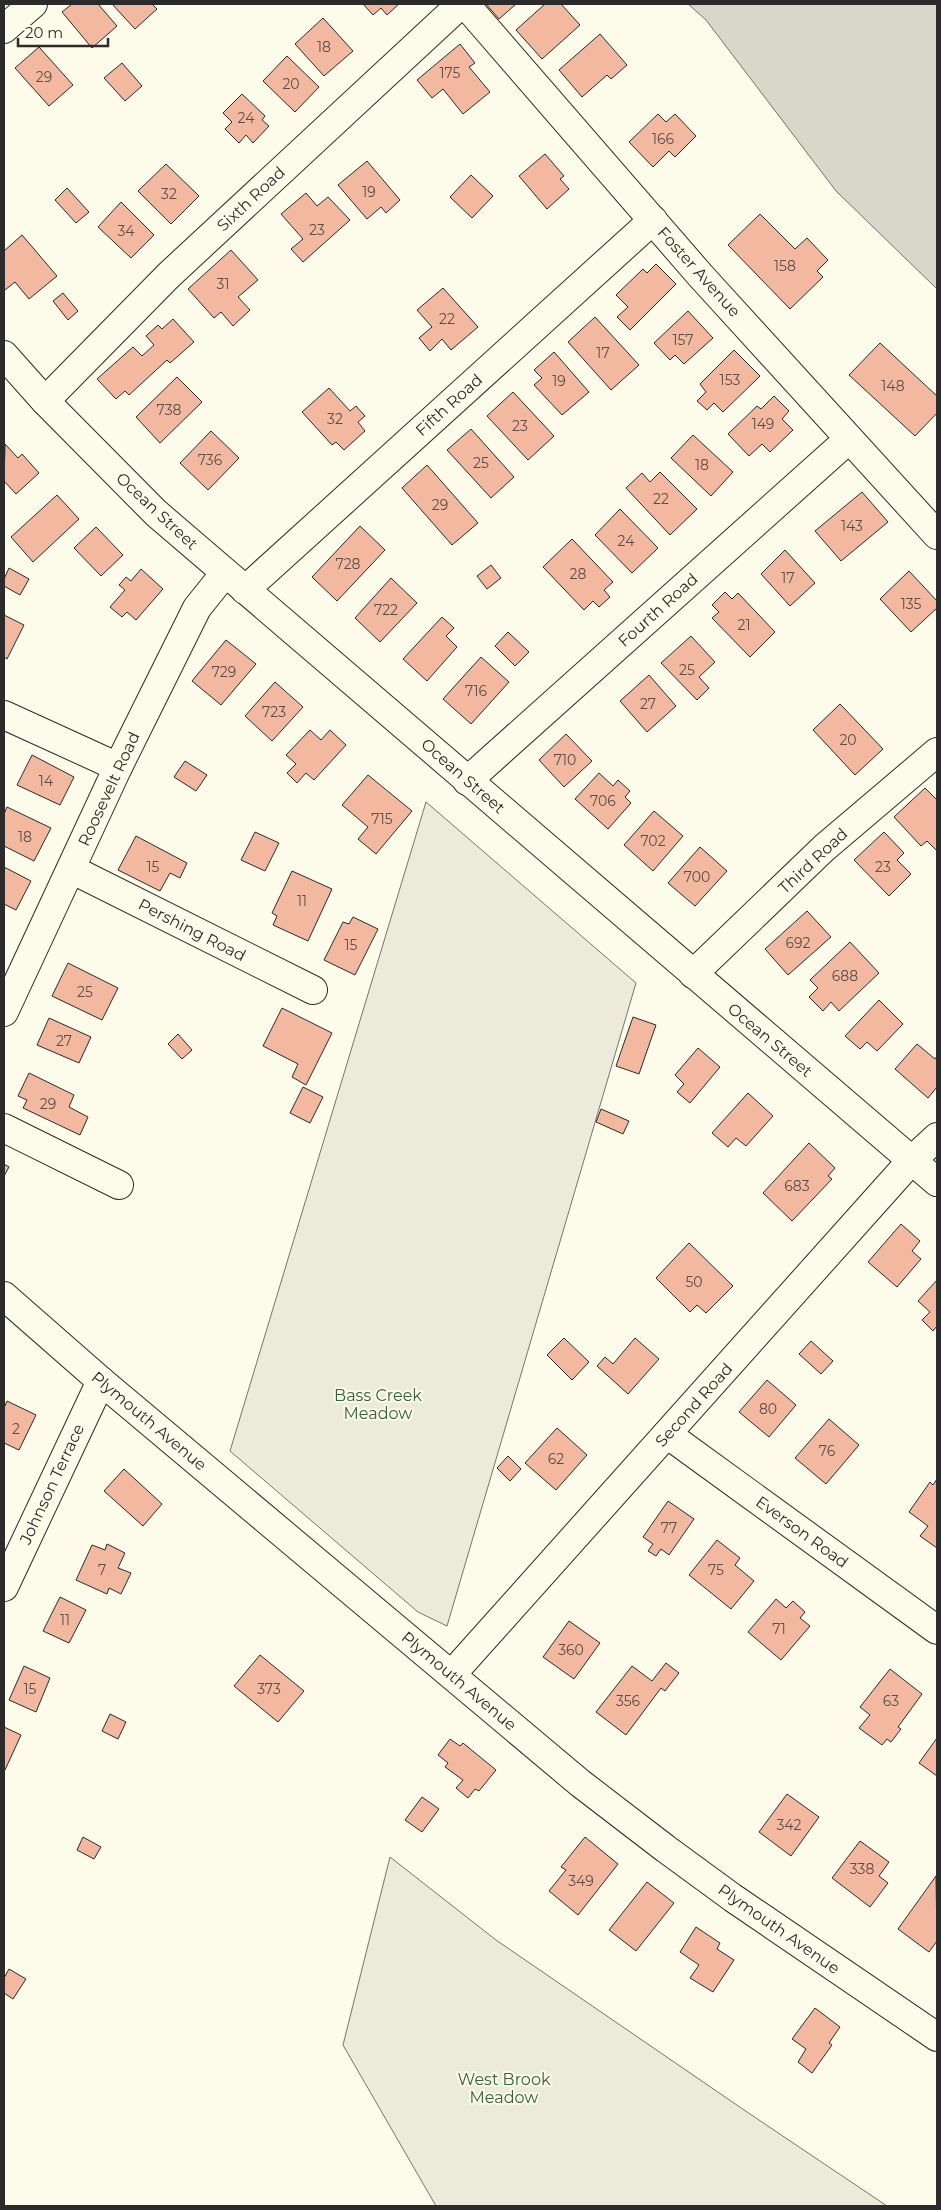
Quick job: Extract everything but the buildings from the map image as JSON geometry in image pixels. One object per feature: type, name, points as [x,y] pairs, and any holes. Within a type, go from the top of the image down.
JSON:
[{"type":"street","points":[[4,29],[33,4]]},
{"type":"street","name":"Foster Avenue","points":[[463,4],[653,220],[937,535]]},
{"type":"street","name":"Sixth Road","points":[[46,401],[169,276],[463,4]]},
{"type":"street","name":"Fifth Road","points":[[235,581],[653,220]]},
{"type":"street","name":"Ocean Street","points":[[4,355],[46,401],[156,513],[937,1182]]},
{"type":"street","name":"Fourth Road","points":[[468,780],[849,439]]},
{"type":"street","name":"Roosevelt Road","points":[[5,1005],[118,767],[197,608],[235,581]]},
{"type":"street","points":[[4,715],[118,767]]},
{"type":"street","name":"Third Road","points":[[693,974],[824,848],[937,752]]},
{"type":"street","name":"Pershing Road","points":[[71,869],[313,990]]},
{"type":"street","points":[[4,1128],[119,1185]]},
{"type":"street","name":"Second Road","points":[[452,1674],[912,1161],[937,1137]]},
{"type":"street","name":"Plymouth Avenue","points":[[4,1296],[101,1381],[580,1783],[666,1849],[749,1909],[937,2037]]},
{"type":"street","name":"Johnson Terrace","points":[[4,1587],[101,1381]]},
{"type":"street","name":"Everson Road","points":[[667,1434],[937,1630]]},
{"type":"green space","name":"Bass Creek Meadow","points":[[426,802],[636,983],[447,1626],[418,1612],[230,1451]]},
{"type":"green space","name":"West Brook Meadow","points":[[390,1857],[496,1940],[887,2206],[436,2206],[343,2045]]},
{"type":"shaded area","points":[[688,4],[937,4],[937,289],[836,191],[706,20]]}]
